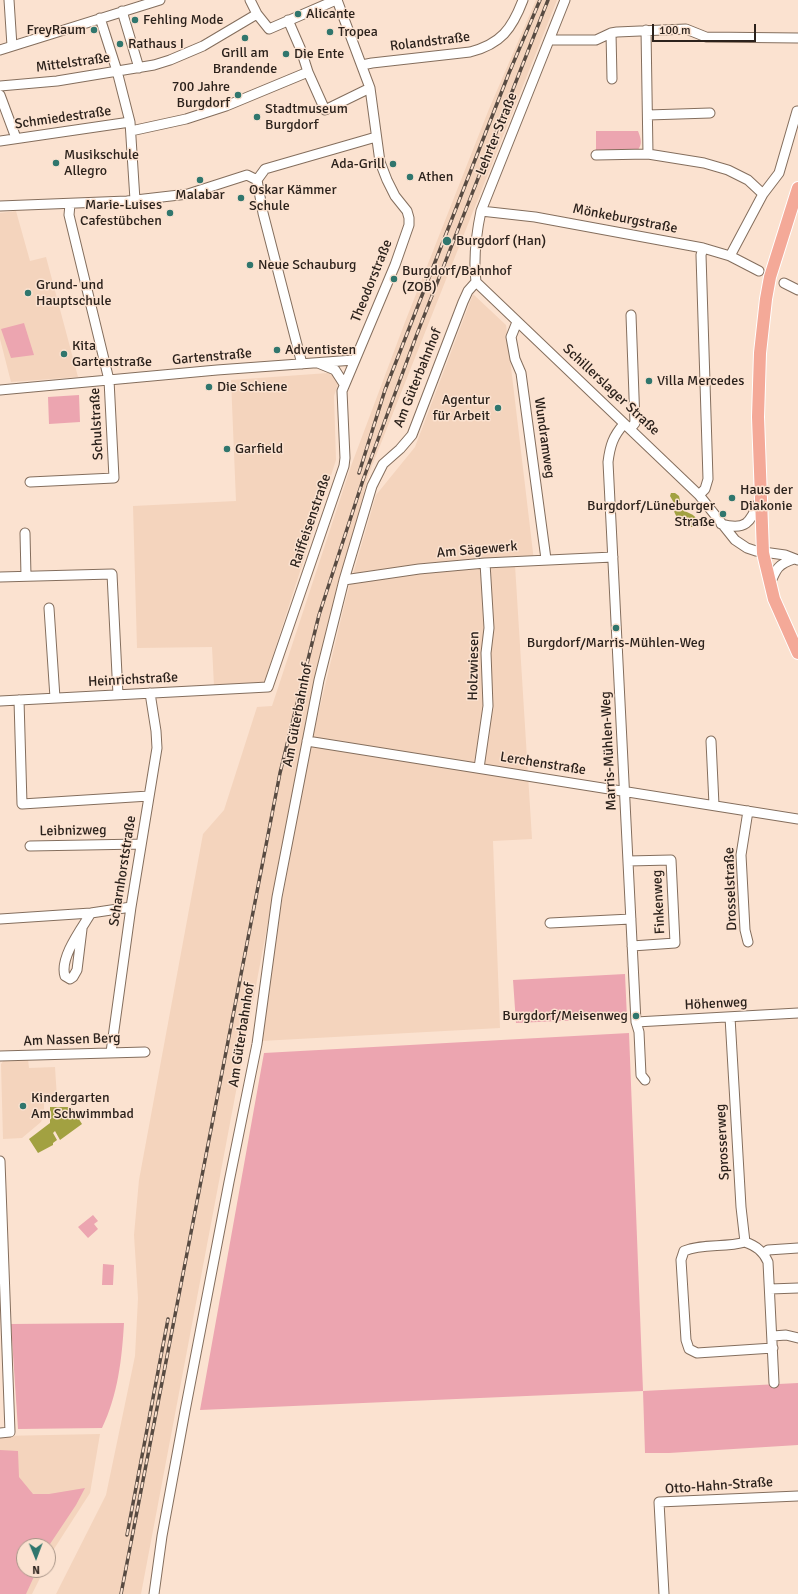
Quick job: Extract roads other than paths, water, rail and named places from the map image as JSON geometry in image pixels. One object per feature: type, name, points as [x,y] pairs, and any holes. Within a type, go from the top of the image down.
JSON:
[{"type":"main road","points":[[798,188],[770,277],[763,320],[760,353],[758,417],[763,553],[774,599],[798,653]]},
{"type":"street","points":[[9,0],[12,46]]},
{"type":"street","points":[[0,50],[160,0]]},
{"type":"street","points":[[250,0],[257,14],[269,29],[336,0]]},
{"type":"street","name":"Theodorstraße","points":[[336,0],[370,88],[380,162],[395,196],[408,215],[409,225],[382,296],[354,360]]},
{"type":"street","name":"Rolandstraße","points":[[362,66],[372,63],[470,52],[482,49],[494,43],[504,35],[512,25],[523,0]]},
{"type":"street","name":"Lehrter Straße","points":[[476,282],[474,262],[476,233],[480,211],[565,0]]},
{"type":"street","points":[[122,11],[139,68]]},
{"type":"street","name":"Mittelstraße","points":[[0,86],[57,81],[139,68],[170,60],[202,46],[257,14]]},
{"type":"street","points":[[100,18],[118,71],[130,127],[135,200]]},
{"type":"street","points":[[288,20],[301,50],[308,72],[325,110],[370,88]]},
{"type":"street","points":[[550,40],[596,40],[611,33],[646,30],[686,30],[706,37],[798,38]]},
{"type":"street","points":[[646,30],[648,154]]},
{"type":"street","points":[[611,33],[612,79]]},
{"type":"street","name":"Schmiedestraße","points":[[0,141],[16,138],[130,127],[186,118],[243,100],[308,72]]},
{"type":"street","points":[[0,94],[16,138]]},
{"type":"street","points":[[730,256],[763,194],[779,173],[797,111]]},
{"type":"street","points":[[648,115],[710,113]]},
{"type":"street","points":[[302,364],[265,221],[257,180],[265,169],[376,137]]},
{"type":"street","points":[[596,155],[648,154],[704,163],[728,170],[748,180],[763,194]]},
{"type":"street","points":[[0,206],[135,200],[188,194],[247,175],[257,180]]},
{"type":"street","name":"Schulstraße","points":[[30,482],[114,478],[109,380],[69,215],[70,204]]},
{"type":"street","name":"Mönkeburgstraße","points":[[480,211],[535,217],[703,248],[730,256],[759,271]]},
{"type":"street","points":[[699,495],[705,489],[708,479],[701,255],[703,248]]},
{"type":"street","name":"Schillerslager Straße","points":[[476,282],[699,495],[735,540],[746,548],[763,553],[785,555],[796,560]]},
{"type":"street","name":"Am Güterbahnhof","points":[[154,1594],[162,1536],[229,1182],[257,1044],[277,897],[319,680],[344,580],[372,486],[384,464],[412,435],[462,302],[468,291],[476,282]]},
{"type":"street","points":[[784,283],[798,290]]},
{"type":"street","points":[[627,427],[635,423],[631,315]]},
{"type":"street","name":"Wundramweg","points":[[517,322],[511,337],[515,359],[521,373],[546,559]]},
{"type":"street","name":"Gartenstraße","points":[[0,390],[354,360]]},
{"type":"street","name":"Raiffeisenstraße","points":[[268,688],[344,466],[345,458],[341,400],[344,384],[354,360]]},
{"type":"street","points":[[317,363],[335,370],[344,384]]},
{"type":"street","name":"Marris-Mühlen-Weg","points":[[627,427],[615,433],[609,451],[608,462],[636,1022],[639,1032],[641,1075],[645,1080]]},
{"type":"street","points":[[721,524],[730,526],[745,525],[750,521],[760,500]]},
{"type":"street","points":[[25,533],[26,576]]},
{"type":"street","name":"Am Sägewerk","points":[[344,580],[419,569],[485,563],[613,557]]},
{"type":"street","points":[[770,584],[778,568],[784,563],[796,560]]},
{"type":"street","name":"Holzwiesen","points":[[479,768],[488,706],[486,653],[489,628],[485,563]]},
{"type":"street","points":[[0,577],[112,574],[118,695]]},
{"type":"street","points":[[49,608],[55,698]]},
{"type":"street","name":"Heinrichstraße","points":[[0,701],[268,688]]},
{"type":"street","name":"Scharnhorststraße","points":[[111,1052],[131,907],[157,748],[150,693]]},
{"type":"street","points":[[19,700],[22,804],[149,796]]},
{"type":"street","name":"Lerchenstraße","points":[[307,741],[798,819]]},
{"type":"street","points":[[711,741],[714,805]]},
{"type":"street","name":"Drosselstraße","points":[[748,811],[741,855],[745,930],[748,942]]},
{"type":"street","name":"Leibnizweg","points":[[30,846],[141,844]]},
{"type":"street","name":"Finkenweg","points":[[628,861],[671,860],[676,943],[632,946]]},
{"type":"street","points":[[0,919],[91,913],[131,907]]},
{"type":"street","points":[[82,929],[91,913]]},
{"type":"street","points":[[550,923],[631,918]]},
{"type":"street","name":"Höhenweg","points":[[636,1022],[798,1013]]},
{"type":"street","name":"Sprosserweg","points":[[730,1017],[741,1201],[745,1242]]},
{"type":"street","name":"Am Nassen Berg","points":[[0,1056],[145,1052]]},
{"type":"street","points":[[0,1161],[10,1432],[0,1432]]},
{"type":"street","points":[[773,1348],[697,1353],[689,1350],[686,1340],[681,1260],[684,1251],[694,1247],[731,1246],[745,1242],[754,1246],[764,1254],[768,1262],[773,1348],[774,1383]]},
{"type":"street","points":[[764,1254],[768,1250],[798,1248]]},
{"type":"street","points":[[770,1289],[798,1288]]},
{"type":"street","points":[[772,1336],[786,1335],[798,1338]]},
{"type":"street","name":"Otto-Hahn-Straße","points":[[664,1594],[659,1502],[798,1496]]},
{"type":"railway","points":[[359,473],[385,390],[509,73],[540,0]]},
{"type":"railway","points":[[121,1594],[280,773],[319,615],[363,480],[417,334],[548,0]]},
{"type":"railway","points":[[127,1535],[168,1319]]},
{"type":"place","name":"Alicante","points":[[298,14]]},
{"type":"place","name":"Fehling Mode","points":[[135,20]]},
{"type":"place","name":"FreyRaum","points":[[94,30]]},
{"type":"place","name":"Tropea","points":[[330,32]]},
{"type":"place","name":"Grill am Brandende","points":[[245,38]]},
{"type":"place","name":"Rathaus I","points":[[120,44]]},
{"type":"place","name":"Die Ente","points":[[286,54]]},
{"type":"place","name":"700 Jahre Burgdorf","points":[[238,95]]},
{"type":"place","name":"Stadtmuseum Burgdorf","points":[[257,117]]},
{"type":"place","name":"Musikschule Allegro","points":[[56,163]]},
{"type":"place","name":"Ada-Grill","points":[[393,164]]},
{"type":"place","name":"Athen","points":[[410,177]]},
{"type":"place","name":"Malabar","points":[[200,180]]},
{"type":"place","name":"Oskar Kämmer Schule","points":[[241,198]]},
{"type":"place","name":"Marie-Luises Cafestübchen","points":[[170,213]]},
{"type":"place","name":"Burgdorf (Han)","points":[[447,241]]},
{"type":"place","name":"Neue Schauburg","points":[[250,265]]},
{"type":"place","name":"Burgdorf/Bahnhof (ZOB)","points":[[394,279]]},
{"type":"place","name":"Grund- und Hauptschule","points":[[28,293]]},
{"type":"place","name":"Adventisten","points":[[277,350]]},
{"type":"place","name":"Kita Gartenstraße","points":[[64,354]]},
{"type":"place","name":"Villa Mercedes","points":[[649,381]]},
{"type":"place","name":"Die Schiene","points":[[209,387]]},
{"type":"place","name":"Agentur für Arbeit","points":[[498,408]]},
{"type":"place","name":"Garfield","points":[[227,449]]},
{"type":"place","name":"Haus der Diakonie","points":[[732,498]]},
{"type":"place","name":"Burgdorf/Lüneburger Straße","points":[[723,514]]},
{"type":"place","name":"Burgdorf/Marris-Mühlen-Weg","points":[[616,628]]},
{"type":"place","name":"Burgdorf/Meisenweg","points":[[636,1016]]},
{"type":"place","name":"Kindergarten Am Schwimmbad","points":[[23,1106]]}]
